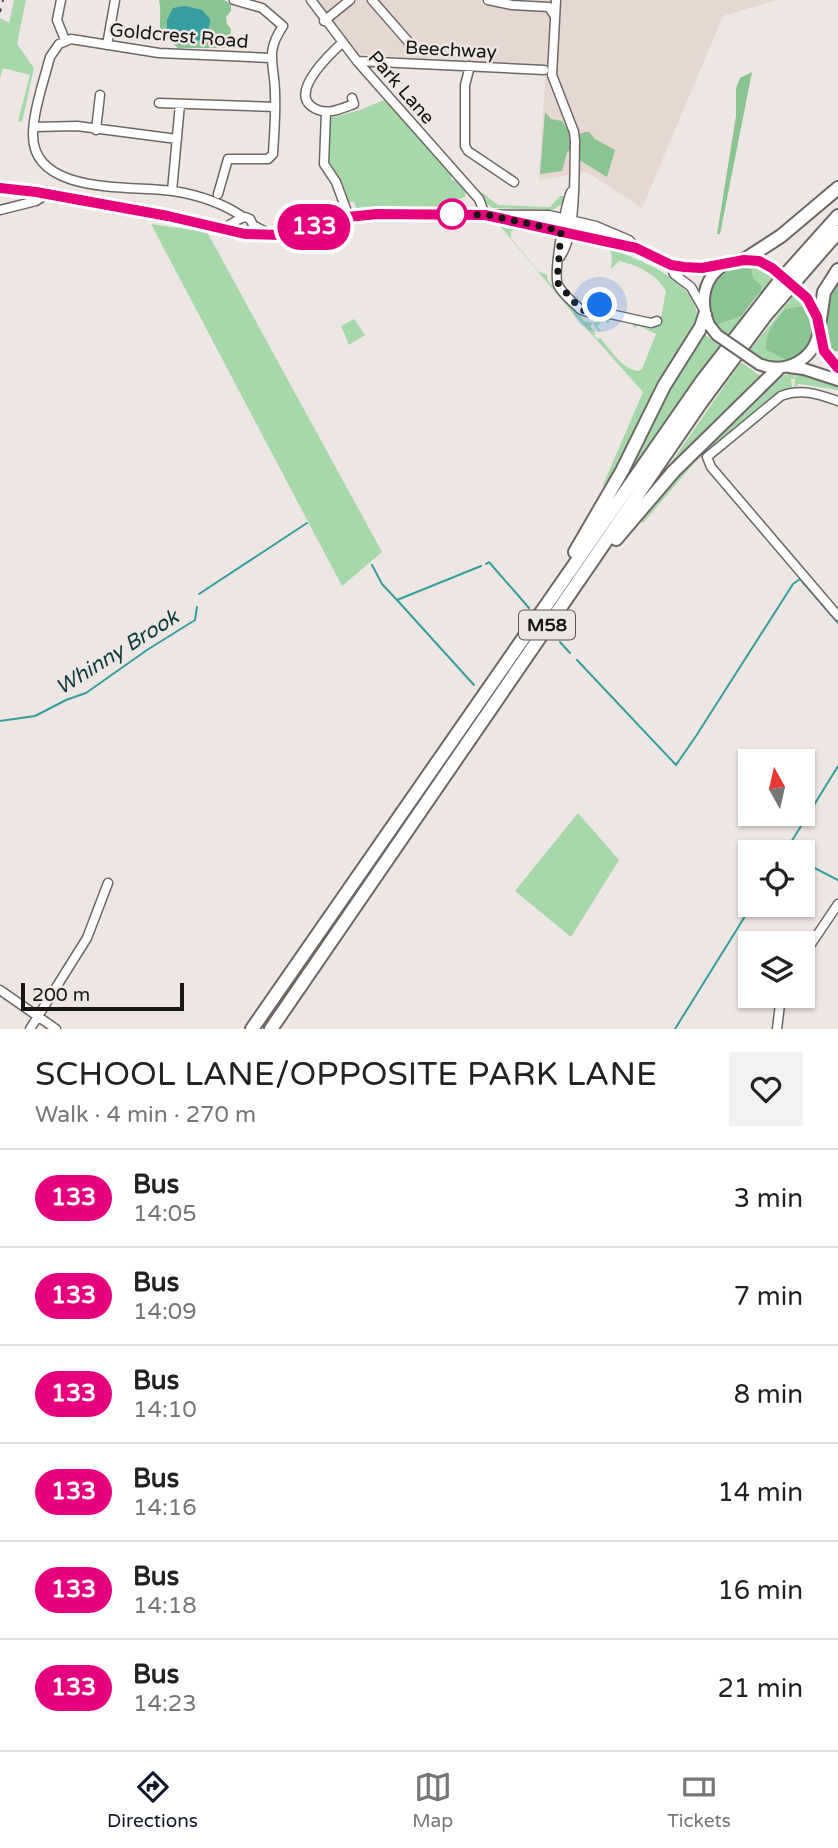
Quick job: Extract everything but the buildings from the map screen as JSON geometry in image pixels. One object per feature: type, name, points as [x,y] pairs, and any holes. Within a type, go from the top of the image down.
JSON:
[{"type":"highway","points":[[744,260],[781,236],[838,188]]},
{"type":"highway","name":"M58","points":[[252,1029],[723,352],[779,282],[838,216]]},
{"type":"highway","name":"M58","points":[[271,1029],[727,367],[779,300],[838,232]]},
{"type":"highway","points":[[819,329],[824,292],[838,270]]},
{"type":"highway","name":"M58","points":[[516,648],[622,471],[664,386],[706,316]]},
{"type":"highway","name":"M58","points":[[550,621],[649,498],[705,438],[783,368]]},
{"type":"main road","points":[[838,368],[826,355],[811,303],[766,264],[744,260],[728,262],[708,281],[703,295],[706,316],[717,335],[759,364],[804,369],[838,380]]},
{"type":"main road","points":[[783,368],[807,355],[819,329]]},
{"type":"street","points":[[61,0],[57,20],[65,40],[50,57],[33,139],[38,156],[50,171],[82,183],[201,196],[230,208],[243,225]]},
{"type":"street","points":[[107,45],[115,0]]},
{"type":"street","points":[[234,0],[262,8],[283,26],[271,47],[270,58]]},
{"type":"street","name":"Park Lane","points":[[311,0],[324,21],[357,61],[479,200],[487,215]]},
{"type":"street","points":[[324,21],[350,0]]},
{"type":"street","points":[[372,0],[413,47]]},
{"type":"street","points":[[488,0],[512,5],[553,3],[555,18],[552,75],[575,137],[565,249],[560,257],[557,282],[581,310],[651,323],[657,321]]},
{"type":"street","name":"Goldcrest Road","points":[[65,40],[86,40],[159,53],[270,58],[275,89],[272,157],[228,159],[218,194]]},
{"type":"street","points":[[343,42],[317,68],[306,90],[306,99],[310,105],[326,113],[354,104],[352,98]]},
{"type":"street","name":"Beechway","points":[[357,61],[544,69]]},
{"type":"street","points":[[470,66],[465,85],[465,146],[468,151],[513,182]]},
{"type":"street","points":[[96,130],[100,95]]},
{"type":"street","points":[[159,103],[275,107]]},
{"type":"street","points":[[172,191],[180,104]]},
{"type":"street","points":[[326,113],[324,164],[336,182],[346,209]]},
{"type":"street","points":[[34,127],[77,126],[177,139]]},
{"type":"street","points":[[0,188],[47,194],[222,228],[243,225],[271,234],[294,233],[359,215],[504,215],[555,222],[629,240],[636,248]]},
{"type":"street","points":[[18,189],[22,204]]},
{"type":"street","points":[[472,192],[473,215]]},
{"type":"street","points":[[0,210],[36,201],[47,194]]},
{"type":"street","points":[[487,215],[567,225],[621,246],[636,248],[671,265],[695,268],[728,262]]},
{"type":"street","points":[[671,265],[674,274],[691,287],[706,316]]},
{"type":"street","points":[[597,311],[603,297]]},
{"type":"street","points":[[838,401],[802,391],[781,396],[707,457],[711,467],[838,616]]},
{"type":"street","points":[[30,1029],[87,938],[108,883]]},
{"type":"street","points":[[815,938],[838,904]]},
{"type":"street","points":[[0,990],[56,1029]]},
{"type":"street","points":[[777,1029],[780,1008]]},
{"type":"shaded area","points":[[313,0],[777,0],[723,16],[642,208],[587,172],[539,180],[546,65],[355,54]]},
{"type":"green space","points":[[14,0],[26,0],[17,44],[34,68],[22,122],[18,121],[30,75],[3,68],[0,79],[0,18],[9,23]]},
{"type":"green space","points":[[159,0],[224,0],[231,4],[231,11],[226,17],[231,29],[230,40],[224,48],[178,48],[173,44],[192,44],[167,20],[166,38],[161,40]]},
{"type":"green space","points":[[752,72],[720,234],[717,234],[736,116],[736,88],[740,78]]},
{"type":"green space","points":[[386,99],[451,173],[451,179],[466,192],[465,197],[431,209],[357,210],[354,202],[349,202],[328,162],[330,118]]},
{"type":"green space","points":[[545,112],[551,119],[562,121],[570,133],[571,148],[562,171],[540,174]]},
{"type":"green space","points":[[585,132],[615,150],[607,177],[576,158],[578,135]]},
{"type":"green space","points":[[481,192],[498,205],[550,207],[560,196],[566,196],[564,203],[552,210],[493,208],[479,194]]},
{"type":"green space","points":[[151,224],[207,232],[382,552],[342,586]]},
{"type":"green space","points":[[500,226],[516,228],[511,232],[511,238],[538,271],[547,275],[548,281],[584,321],[594,323],[604,317],[626,322],[610,320],[608,324],[605,320],[597,326],[601,331],[599,332],[593,323],[590,326],[597,339],[600,338],[617,358],[632,369],[642,369],[656,334],[637,325],[635,329],[633,325],[660,322],[666,291],[652,275],[633,265],[619,261],[611,269],[612,255],[609,249],[636,259],[666,275],[690,296],[696,308],[697,322],[608,487],[603,485],[643,392],[576,317]]},
{"type":"green space","points":[[741,262],[758,264],[775,277],[757,299],[761,285],[753,278],[751,264],[729,268]]},
{"type":"green space","points":[[742,264],[751,264],[753,278],[761,285],[761,291],[741,316],[717,325],[709,306],[712,288],[723,273]]},
{"type":"green space","points":[[838,281],[838,351],[832,352],[828,316]]},
{"type":"green space","points":[[795,294],[807,305],[785,309],[768,333],[766,350],[788,361],[805,349],[813,325],[808,308],[810,307],[814,325],[810,342],[806,349],[800,355],[792,360],[777,364],[767,363],[749,351]]},
{"type":"green space","points":[[807,305],[812,331],[803,351],[788,361],[766,350],[768,333],[785,309]]},
{"type":"green space","points":[[752,306],[728,336],[717,325],[731,320]]},
{"type":"green space","points":[[354,319],[365,335],[349,345],[341,326]]},
{"type":"green space","points":[[702,332],[720,346],[594,526]]},
{"type":"green space","points":[[741,362],[762,377],[632,514],[658,476],[661,477]]},
{"type":"green space","points":[[794,373],[795,379],[791,379],[792,388],[779,394],[696,461],[643,523],[638,518],[779,376]]},
{"type":"green space","points":[[796,373],[838,386],[838,390],[799,384],[794,388]]},
{"type":"green space","points":[[578,813],[619,860],[571,937],[515,891]]},
{"type":"water","points":[[185,6],[202,10],[210,19],[209,27],[201,39],[194,43],[180,44],[166,38],[167,20],[173,8]]},
{"type":"waterway","points":[[199,594],[307,523]]},
{"type":"waterway","points":[[486,564],[489,562],[529,608]]},
{"type":"waterway","points":[[372,565],[382,584],[397,600]]},
{"type":"waterway","points":[[474,685],[397,600],[481,566]]},
{"type":"waterway","points":[[577,660],[676,765],[793,584],[800,579],[838,623]]},
{"type":"waterway","name":"Whinny Brook","points":[[0,721],[35,716],[86,693],[195,620],[197,607]]},
{"type":"waterway","points":[[560,642],[570,653]]},
{"type":"waterway","points":[[792,840],[838,766]]},
{"type":"waterway","points":[[815,868],[838,880]]},
{"type":"waterway","points":[[675,1029],[745,917]]},
{"type":"railway","points":[[0,12],[3,0]]},
{"type":"bus line","name":"133","points":[[0,188],[168,216],[245,234],[283,235],[359,215],[485,215],[636,248],[671,265],[702,268],[735,261],[759,261],[772,268],[811,303],[817,317],[824,351],[838,368]]},
{"type":"route","points":[[452,214],[489,215],[561,231],[557,282],[581,310],[594,312],[600,305]]}]
